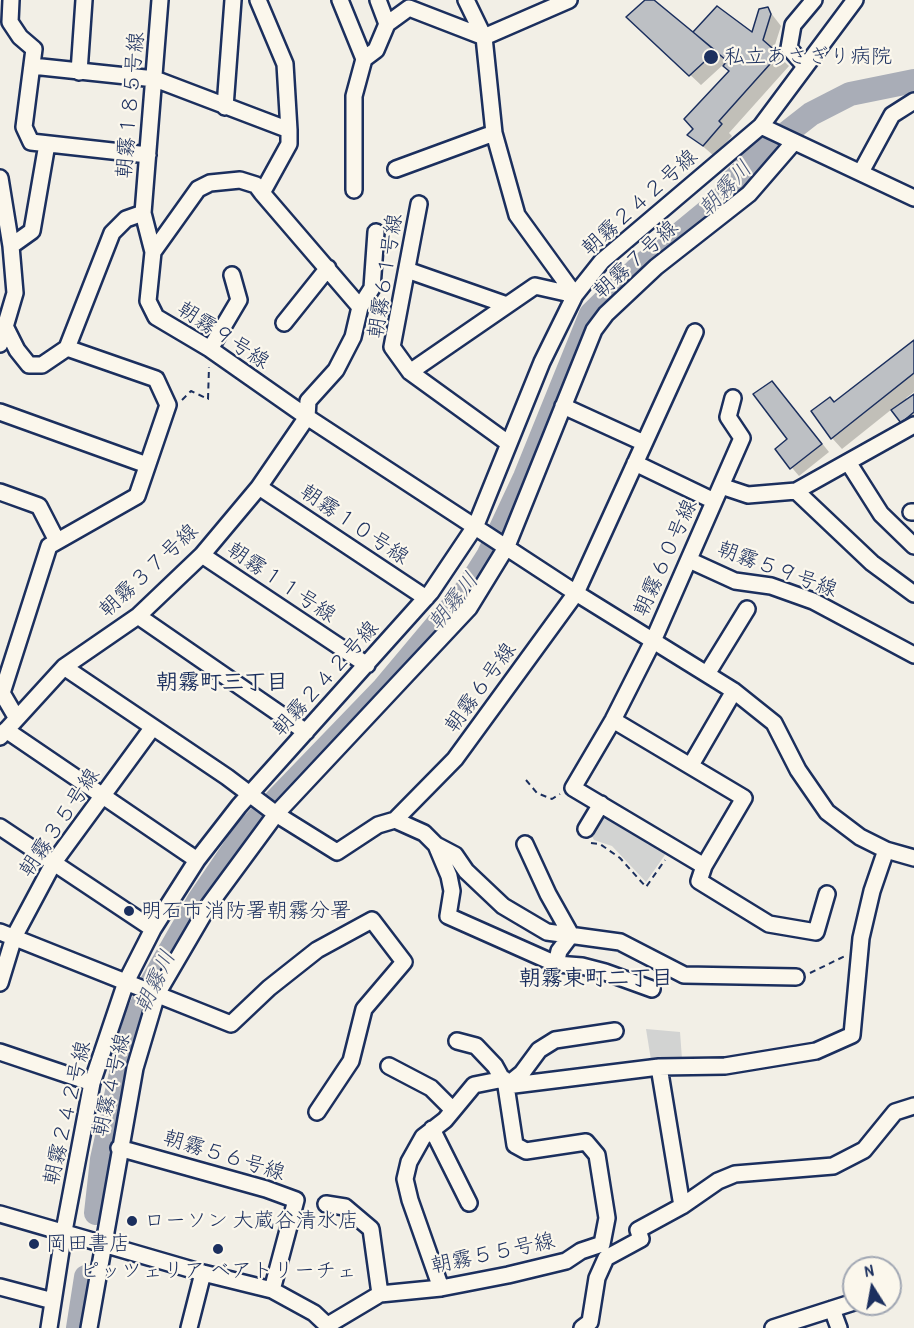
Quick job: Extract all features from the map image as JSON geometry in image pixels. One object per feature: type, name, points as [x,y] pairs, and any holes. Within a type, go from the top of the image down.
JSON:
[{"type":"street","points":[[11,0],[10,22],[20,37],[34,49],[24,127],[31,142],[148,155]]},
{"type":"street","points":[[79,72],[84,0]]},
{"type":"street","name":"朝霧１８５号線","points":[[143,213],[160,0]]},
{"type":"street","points":[[225,106],[234,0]]},
{"type":"street","points":[[258,0],[285,64],[289,130],[289,144],[262,193]]},
{"type":"street","points":[[340,0],[364,60]]},
{"type":"street","points":[[378,0],[387,24]]},
{"type":"street","points":[[466,0],[483,37],[494,133],[517,215],[575,295]]},
{"type":"street","points":[[354,190],[354,96],[364,60],[376,50],[387,24],[410,8],[483,37],[569,0]]},
{"type":"street","name":"朝霧２４２号線","points":[[49,1328],[64,1231],[92,1083],[144,989],[153,929],[197,860],[255,797],[306,732],[426,598],[482,530],[507,443],[542,362],[575,295],[602,261],[760,126],[855,0]]},
{"type":"street","points":[[804,65],[789,48],[793,25],[810,5]]},
{"type":"street","points":[[32,66],[155,79],[289,130]]},
{"type":"street","points":[[861,172],[892,115],[914,101]]},
{"type":"street","points":[[760,126],[914,198]]},
{"type":"street","points":[[396,169],[494,133]]},
{"type":"street","name":"朝霧７号線","points":[[504,545],[594,330],[606,314],[656,267],[749,194],[792,141]]},
{"type":"street","points":[[11,246],[32,231],[47,144]]},
{"type":"street","points":[[0,178],[3,214],[11,246],[15,293],[0,344]]},
{"type":"street","points":[[153,252],[198,189],[210,183],[240,180],[256,185],[360,307]]},
{"type":"street","name":"朝霧６１号線","points":[[419,204],[392,347],[410,372],[507,443]]},
{"type":"street","points":[[3,328],[16,350],[29,365],[42,365],[67,348],[112,233],[126,219],[143,213]]},
{"type":"street","name":"朝霧９号線","points":[[143,213],[153,252],[148,301],[156,318],[210,349],[307,417],[482,530]]},
{"type":"street","name":"朝霧３７号線","points":[[3,733],[64,667],[138,616],[202,555],[259,487],[307,417],[308,401],[336,370],[353,337],[360,307],[372,288],[376,232]]},
{"type":"street","points":[[284,323],[328,268]]},
{"type":"street","points":[[407,270],[507,305]]},
{"type":"street","points":[[210,349],[239,300],[232,275]]},
{"type":"street","points":[[410,372],[535,286],[575,295]]},
{"type":"street","name":"朝霧６号線","points":[[275,813],[337,852],[378,825],[395,820],[455,759],[576,592],[695,332]]},
{"type":"street","points":[[16,717],[1,692],[50,546],[137,496],[168,405],[156,379],[67,348]]},
{"type":"street","name":"朝霧６０号線","points":[[482,530],[653,641],[742,438],[728,417],[733,398]]},
{"type":"street","points":[[563,406],[644,443]]},
{"type":"street","points":[[0,412],[147,465]]},
{"type":"street","points":[[721,486],[748,495],[796,491],[914,425]]},
{"type":"street","points":[[848,462],[881,514],[914,546]]},
{"type":"street","points":[[635,463],[714,501]]},
{"type":"street","name":"朝霧１０号線","points":[[259,487],[426,598]]},
{"type":"street","points":[[796,491],[872,563],[914,594]]},
{"type":"street","points":[[0,492],[39,506],[57,541]]},
{"type":"street","name":"朝霧４号線","points":[[89,1328],[119,1148],[135,1068],[144,989],[209,905],[275,813],[469,608],[504,545]]},
{"type":"street","name":"朝霧１１号線","points":[[202,555],[367,665]]},
{"type":"street","name":"朝霧５９号線","points":[[688,560],[735,581],[771,586],[813,601],[914,656]]},
{"type":"street","points":[[707,674],[747,609]]},
{"type":"street","points":[[138,616],[306,732]]},
{"type":"street","points":[[704,866],[573,788],[614,720],[653,641],[734,691],[774,723],[798,770],[827,812],[860,837],[886,850],[914,858]]},
{"type":"street","points":[[64,667],[275,813]]},
{"type":"street","points":[[691,765],[734,691]]},
{"type":"street","points":[[614,720],[744,798],[704,866],[699,880],[769,924],[816,932],[826,894]]},
{"type":"street","name":"朝霧３５号線","points":[[0,983],[7,935],[54,862],[153,727]]},
{"type":"street","points":[[3,733],[103,795],[197,860]]},
{"type":"street","points":[[586,829],[601,804]]},
{"type":"street","points":[[395,820],[424,833],[436,845],[455,855],[466,871],[503,906],[547,932],[620,942],[684,975],[796,977]]},
{"type":"street","points":[[0,827],[153,929]]},
{"type":"street","points":[[525,844],[548,894],[572,935]]},
{"type":"street","points":[[436,845],[449,876],[452,891],[448,916],[556,964],[582,966],[652,989]]},
{"type":"street","points":[[441,1288],[405,1179],[409,1162],[432,1129],[453,1110],[474,1085],[659,1067],[725,1066],[816,1051],[852,1035],[860,948],[872,891],[886,850]]},
{"type":"street","points":[[7,935],[231,1024],[269,988],[317,950],[372,920],[404,962],[364,1009],[351,1061],[317,1112]]},
{"type":"street","points":[[556,964],[559,951],[572,935]]},
{"type":"street","points":[[505,1083],[522,1073],[539,1050],[555,1040],[615,1031]]},
{"type":"street","points":[[457,1041],[476,1046],[505,1083]]},
{"type":"street","points":[[0,1052],[92,1083]]},
{"type":"street","points":[[389,1066],[431,1088],[453,1110]]},
{"type":"street","points":[[659,1067],[682,1206]]},
{"type":"street","name":"朝霧５５号線","points":[[329,1327],[380,1294],[441,1288],[566,1261],[581,1251],[602,1244],[607,1218],[597,1155],[586,1143],[526,1151],[515,1145],[505,1083]]},
{"type":"street","points":[[582,1328],[590,1322],[597,1278],[606,1258],[641,1239],[638,1230],[682,1206],[718,1180],[735,1174],[833,1166],[864,1150],[895,1112],[914,1106]]},
{"type":"street","points":[[432,1129],[469,1203]]},
{"type":"street","name":"朝霧５６号線","points":[[119,1148],[266,1189],[297,1200],[272,1290]]},
{"type":"street","points":[[326,1204],[345,1207],[371,1229],[380,1294]]},
{"type":"street","points":[[0,1214],[104,1242],[204,1273],[272,1290],[314,1313],[329,1327]]},
{"type":"street","points":[[189,1328],[204,1273]]},
{"type":"street","points":[[0,1287],[53,1301]]},
{"type":"street","points":[[773,1328],[842,1306]]},
{"type":"street","points":[[832,1309],[839,1328]]},
{"type":"path","points":[[168,405],[180,402],[191,391],[208,399],[210,349]]},
{"type":"path","points":[[526,780],[537,793],[552,799],[573,788]]},
{"type":"path","points":[[586,829],[592,844],[600,844],[620,858],[646,887],[674,848]]},
{"type":"path","points":[[796,977],[817,971],[860,948]]},
{"type":"shaded area","points":[[602,814],[667,852],[646,882],[612,846],[594,840],[591,834]]},
{"type":"shaded area","points":[[646,1029],[680,1032],[682,1059],[651,1060]]},
{"type":"building","points":[[645,0],[654,0],[716,51],[689,76],[626,17]]},
{"type":"building","points":[[717,6],[752,32],[759,9],[768,7],[771,14],[763,40],[779,54],[719,121],[722,124],[703,146],[687,135],[693,129],[684,119],[729,71],[723,66],[727,61],[693,32]]},
{"type":"building","points":[[914,340],[914,373],[831,439],[811,411],[830,397],[834,402]]},
{"type":"building","points":[[772,381],[822,444],[790,469],[775,449],[787,439],[753,394]]},
{"type":"building","points":[[914,394],[914,412],[901,423],[891,410]]},
{"type":"waterway","name":"朝霧川","points":[[96,1213],[102,1159],[124,1060],[137,1016],[151,984],[199,900],[246,831],[384,688],[467,589],[488,556],[525,477],[591,314],[636,270],[721,200],[729,191],[730,184],[756,157],[811,114],[850,94],[914,81]]},
{"type":"waterway","name":"朝霧川","points":[[78,1328],[86,1277]]},
{"type":"place","name":"私立あさぎり病院","points":[[711,57]]},
{"type":"place","name":"明石市消防署朝霧分署","points":[[129,911]]},
{"type":"place","name":"ローソン 大蔵谷清水店","points":[[132,1221]]},
{"type":"place","name":"岡田書店","points":[[34,1244]]},
{"type":"place","name":"ピッツェリア ベアトリーチェ","points":[[218,1249]]},
{"type":"district","name":"朝霧町三丁目","points":[[222,683]]},
{"type":"district","name":"朝霧東町二丁目","points":[[596,979]]}]
